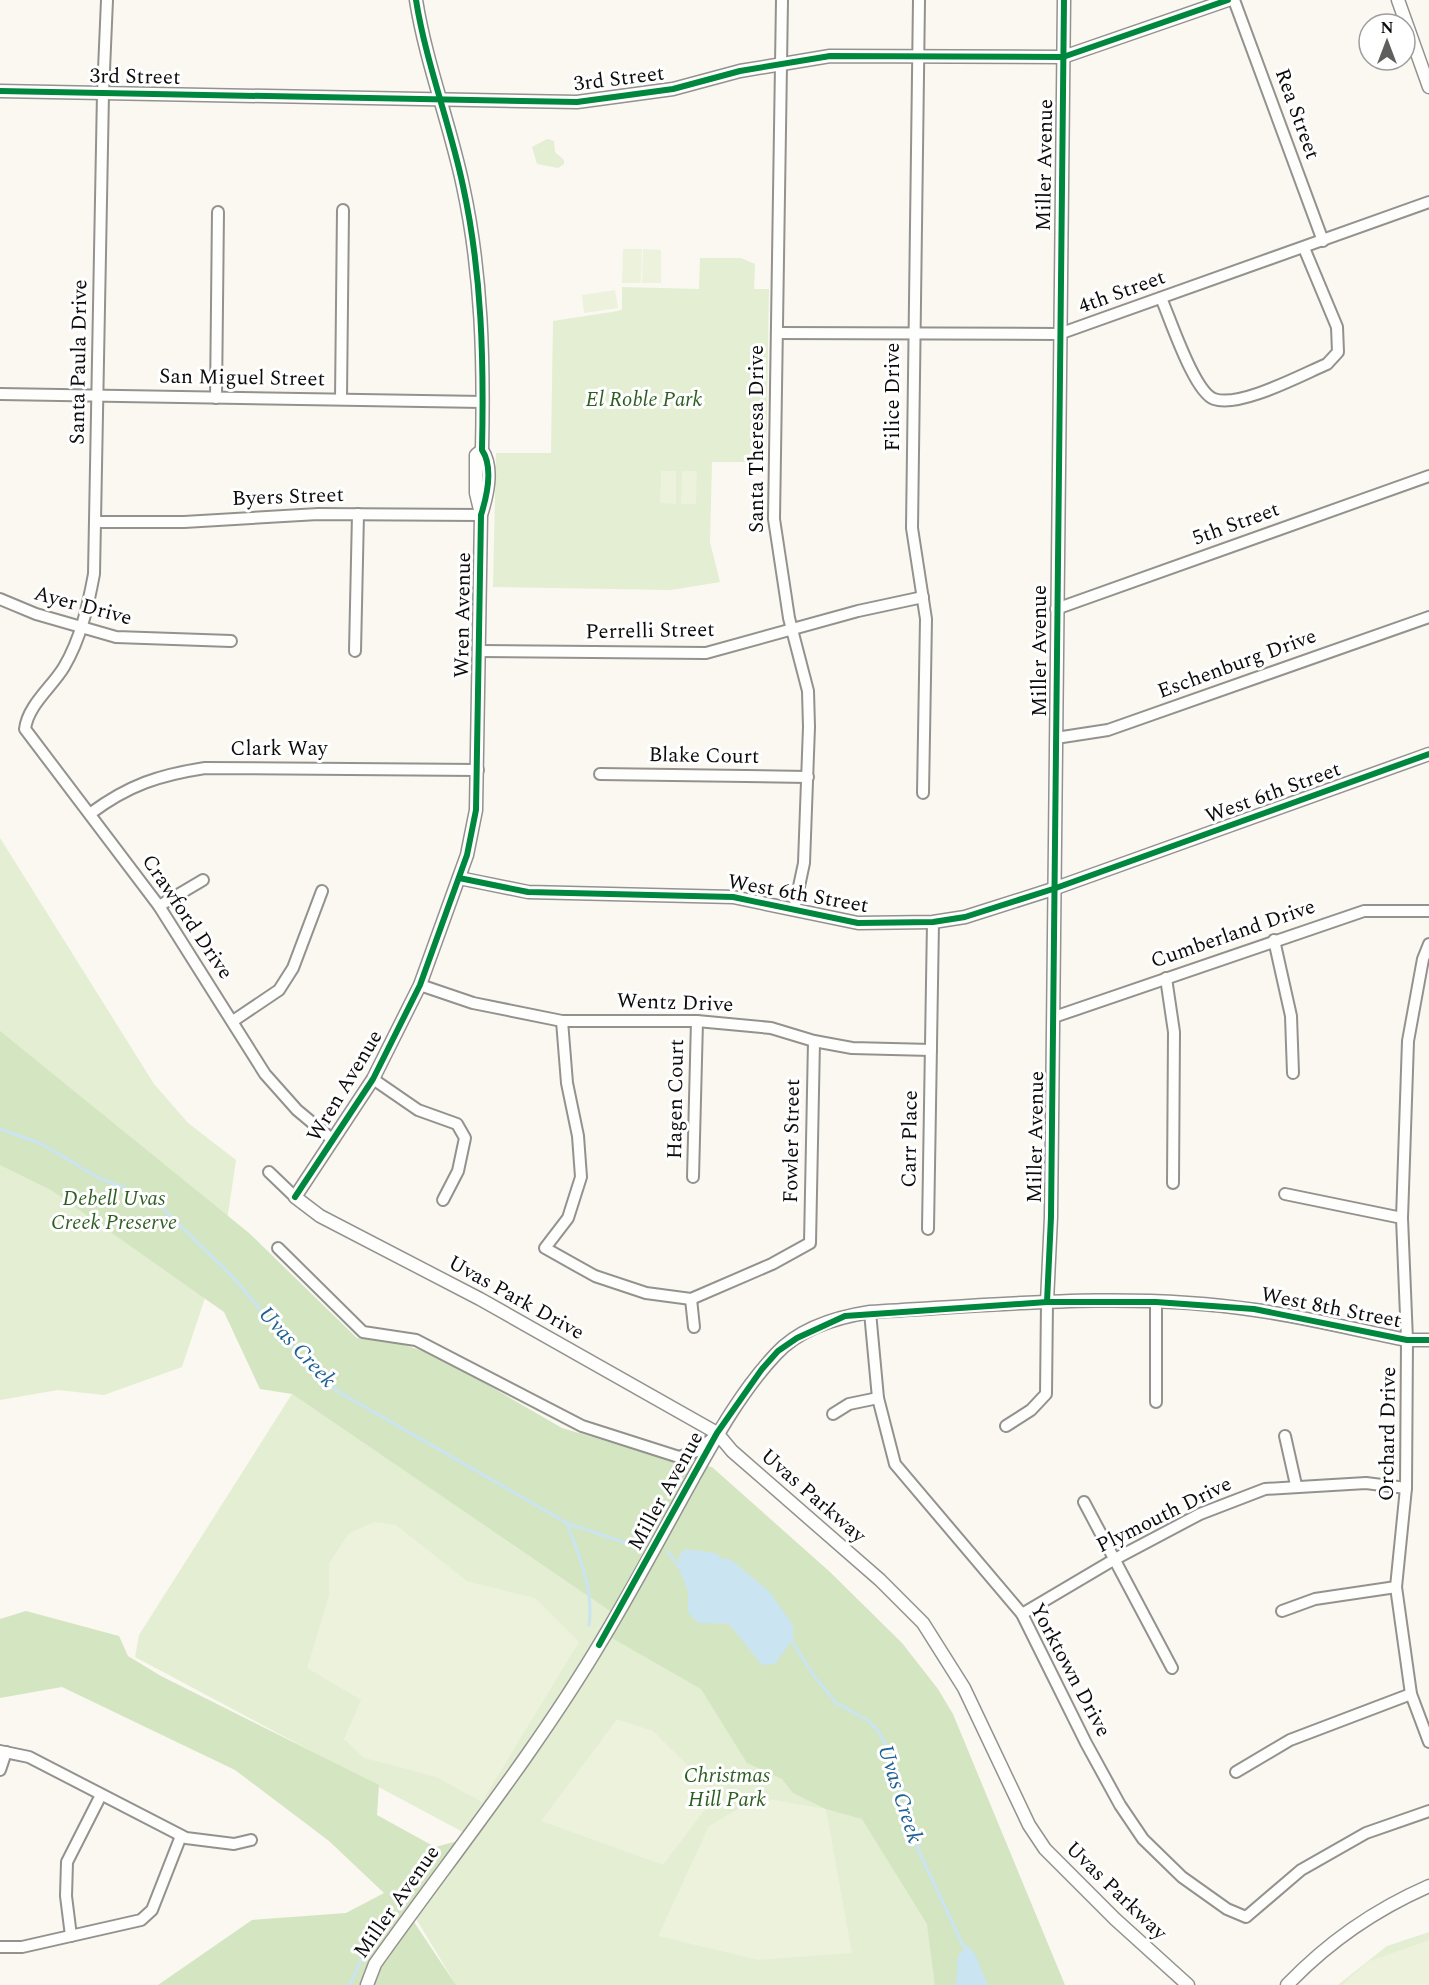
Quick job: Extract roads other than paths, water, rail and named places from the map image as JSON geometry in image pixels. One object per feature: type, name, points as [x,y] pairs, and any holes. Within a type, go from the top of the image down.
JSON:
[{"type":"street","name":"Santa Paula Drive","points":[[33,708],[64,667],[82,628],[94,574],[97,522],[103,93],[107,0]]},
{"type":"street","name":"Wren Avenue","points":[[295,1197],[373,1078],[420,985],[459,878],[473,831],[478,770],[482,515],[487,494],[488,459],[482,450],[482,326],[473,236],[454,146],[423,39],[416,0]]},
{"type":"street","name":"Santa Theresa Drive","points":[[782,0],[774,519],[792,629],[808,691],[808,777],[803,874],[794,910]]},
{"type":"street","name":"Filice Drive","points":[[919,0],[912,528],[926,619],[923,793]]},
{"type":"street","name":"Miller Avenue","points":[[1047,1302],[1051,1217],[1054,1017],[1053,889],[1064,0]]},
{"type":"street","name":"3rd Street","points":[[0,91],[577,102],[687,87],[781,62],[830,56],[1063,57],[1228,0]]},
{"type":"street","name":"Rea Street","points":[[1234,0],[1323,241]]},
{"type":"street","points":[[1398,0],[1429,87]]},
{"type":"street","name":"4th Street","points":[[777,333],[1059,334],[1429,202]]},
{"type":"street","points":[[341,399],[343,210]]},
{"type":"street","points":[[216,398],[218,212]]},
{"type":"street","points":[[1161,298],[1198,384],[1212,399],[1233,402],[1327,364],[1338,352],[1337,327],[1304,248]]},
{"type":"street","name":"San Miguel Street","points":[[0,394],[483,402]]},
{"type":"street","name":"5th Street","points":[[1056,609],[1429,476]]},
{"type":"street","name":"Byers Street","points":[[97,522],[165,523],[295,514],[482,515]]},
{"type":"street","points":[[355,651],[357,514]]},
{"type":"street","name":"Perrelli Street","points":[[479,651],[706,653],[885,604],[923,597]]},
{"type":"street","name":"Ayer Drive","points":[[0,599],[26,611],[127,639],[231,642]]},
{"type":"street","name":"Eschenburg Drive","points":[[1056,738],[1108,730],[1429,616]]},
{"type":"street","name":"Crawford Drive","points":[[33,708],[25,729],[91,813],[159,906],[265,1074],[297,1110],[333,1140]]},
{"type":"street","name":"West 6th Street","points":[[459,878],[528,892],[733,897],[858,923],[933,922],[964,917],[1053,889],[1428,759]]},
{"type":"street","name":"Clark Way","points":[[91,813],[134,785],[164,775],[205,768],[478,770]]},
{"type":"street","name":"Blake Court","points":[[600,774],[808,777]]},
{"type":"street","points":[[159,906],[203,880]]},
{"type":"street","points":[[233,1021],[279,990],[293,968],[322,891]]},
{"type":"street","name":"Cumberland Drive","points":[[1054,1017],[1364,911],[1429,911]]},
{"type":"street","name":"Carr Place","points":[[928,1229],[933,922]]},
{"type":"street","points":[[1274,940],[1291,1016],[1293,1073]]},
{"type":"street","name":"Orchard Drive","points":[[1429,944],[1423,959],[1408,1041],[1402,1218],[1407,1340],[1406,1488],[1396,1587],[1411,1694],[1429,1742]]},
{"type":"street","points":[[1166,978],[1174,1032],[1173,1183]]},
{"type":"street","name":"Wentz Drive","points":[[420,985],[472,1003],[562,1021],[697,1021],[771,1028],[814,1041],[852,1048],[931,1050]]},
{"type":"street","points":[[562,1021],[567,1083],[578,1136],[581,1177],[568,1218],[545,1248],[595,1276],[646,1293],[691,1299],[694,1327]]},
{"type":"street","name":"Hagen Court","points":[[693,1177],[697,1021]]},
{"type":"street","name":"Fowler Street","points":[[691,1299],[772,1264],[810,1243],[814,1041]]},
{"type":"street","points":[[373,1078],[418,1110],[457,1124],[465,1138],[458,1171],[443,1200]]},
{"type":"street","points":[[269,1172],[295,1197]]},
{"type":"street","points":[[1285,1194],[1402,1218]]},
{"type":"street","name":"Uvas Park Drive","points":[[295,1197],[320,1216],[480,1299],[717,1433]]},
{"type":"street","points":[[278,1248],[363,1332],[416,1341],[582,1426],[680,1457],[697,1451],[717,1433]]},
{"type":"street","name":"Miller Avenue","points":[[367,1985],[375,1964],[538,1737],[599,1646],[717,1433],[778,1351],[822,1325],[844,1316],[870,1312],[1047,1302],[1156,1302]]},
{"type":"street","points":[[1006,1426],[1031,1410],[1046,1394],[1047,1302]]},
{"type":"street","points":[[1156,1302],[1156,1402]]},
{"type":"street","name":"West 8th Street","points":[[1156,1302],[1254,1310],[1407,1340],[1429,1340]]},
{"type":"street","name":"Yorktown Drive","points":[[870,1312],[878,1398],[895,1464],[1022,1614],[1086,1743],[1120,1805],[1143,1839],[1182,1877],[1227,1909],[1246,1917],[1301,1870],[1366,1833],[1429,1811]]},
{"type":"street","points":[[833,1414],[849,1404],[878,1398]]},
{"type":"street","name":"Uvas Parkway","points":[[717,1433],[732,1451],[880,1580],[923,1623],[964,1688],[1029,1826],[1045,1850],[1115,1919],[1188,1985]]},
{"type":"street","points":[[1285,1436],[1296,1485]]},
{"type":"street","name":"Plymouth Drive","points":[[1022,1614],[1115,1559],[1200,1514],[1265,1489],[1296,1485],[1366,1483],[1406,1488]]},
{"type":"street","points":[[1084,1502],[1172,1668]]},
{"type":"street","points":[[1282,1611],[1315,1599],[1396,1587]]},
{"type":"street","points":[[1236,1772],[1290,1740],[1411,1694]]},
{"type":"street","points":[[0,1770],[3,1752],[29,1757],[181,1836],[234,1844],[252,1840]]},
{"type":"street","points":[[71,1936],[66,1896],[67,1862],[101,1795]]},
{"type":"street","points":[[0,1947],[22,1947],[141,1920],[152,1910],[181,1836]]},
{"type":"street","points":[[1287,1985],[1324,1949],[1355,1926],[1387,1906],[1429,1886]]},
{"type":"water","points":[[686,1549],[716,1553],[722,1559],[730,1559],[769,1591],[793,1625],[793,1639],[775,1664],[762,1665],[729,1624],[698,1623],[688,1612],[688,1591],[679,1569],[679,1555]]},
{"type":"water","points":[[967,1945],[975,1954],[988,1985],[956,1985],[958,1956]]},
{"type":"waterway","name":"Uvas Creek","points":[[0,1129],[42,1144],[97,1177],[154,1200],[232,1276],[310,1368],[337,1391],[567,1523],[623,1542],[646,1538],[651,1540]]},
{"type":"waterway","points":[[567,1523],[581,1561],[587,1586],[589,1625]]},
{"type":"waterway","name":"Uvas Creek","points":[[668,1552],[680,1568]]},
{"type":"waterway","name":"Uvas Creek","points":[[791,1639],[812,1673],[836,1703],[869,1721],[879,1732],[893,1758],[918,1849],[966,1952]]},
{"type":"waterway","points":[[350,1985],[361,1960]]},
{"type":"park label","name":"El Roble Park","points":[[644,400]]},
{"type":"park label","name":"Debell Uvas Creek Preserve","points":[[114,1211]]},
{"type":"park label","name":"Christmas Hill Park","points":[[727,1788]]}]
